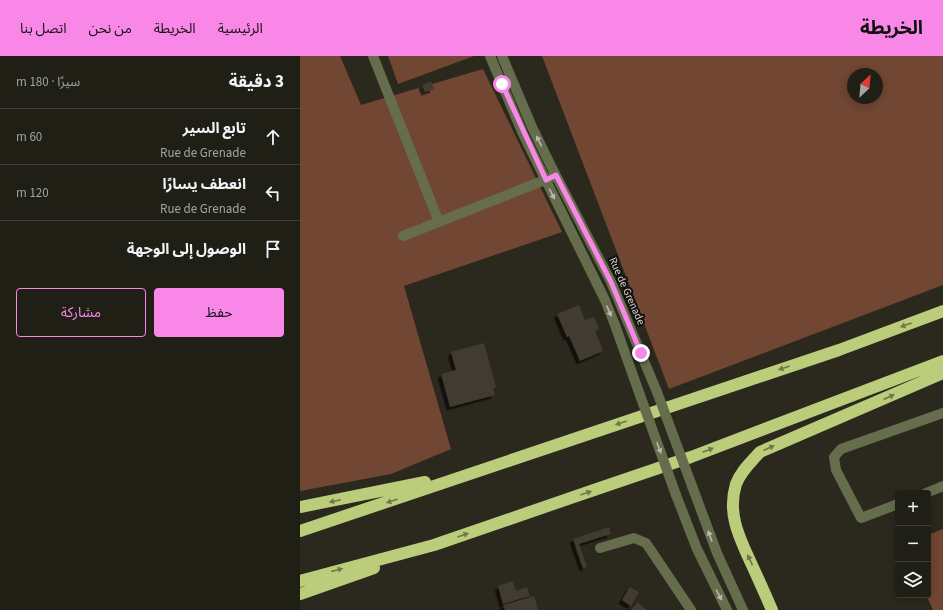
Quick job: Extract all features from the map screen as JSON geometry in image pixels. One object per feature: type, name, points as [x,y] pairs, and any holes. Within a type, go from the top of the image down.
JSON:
[{"type":"highway","points":[[300,531],[839,350],[943,311]]},
{"type":"highway","points":[[300,581],[434,544],[691,457],[943,361]]},
{"type":"highway","points":[[772,610],[737,533],[733,517],[732,502],[736,483],[746,467],[760,452],[943,373]]},
{"type":"highway","points":[[300,507],[483,470]]},
{"type":"highway","points":[[300,594],[393,561],[434,544]]},
{"type":"street","points":[[373,56],[439,222]]},
{"type":"street","points":[[490,56],[512,109],[605,300],[697,549],[727,610]]},
{"type":"street","name":"Rue de Grenade","points":[[502,56],[532,127],[611,282],[657,392],[717,553],[743,610]]},
{"type":"street","points":[[403,236],[556,175]]},
{"type":"street","points":[[895,505],[861,518],[836,470],[834,457],[840,449],[943,413]]},
{"type":"street","points":[[931,491],[943,486]]},
{"type":"street","points":[[600,548],[634,538],[646,544],[691,610]]},
{"type":"shaded area","points":[[300,56],[340,56],[361,105],[483,69],[562,232],[404,286],[451,449],[391,474],[300,491]]},
{"type":"shaded area","points":[[388,56],[474,56],[398,84]]},
{"type":"shaded area","points":[[542,56],[943,56],[943,285],[669,389]]},
{"type":"shaded area","points":[[943,529],[943,610],[933,610],[927,598],[931,598],[931,534]]},
{"type":"building","points":[[431,81],[434,89],[425,92],[422,85]]},
{"type":"building","points":[[579,305],[585,320],[594,317],[599,329],[595,331],[603,351],[580,361],[557,314]]},
{"type":"building","points":[[484,343],[496,387],[493,388],[495,395],[450,407],[441,374],[456,370],[451,352]]},
{"type":"building","points":[[609,527],[611,534],[579,544],[587,567],[583,568],[573,539]]},
{"type":"building","points":[[513,581],[516,591],[527,587],[530,596],[503,604],[498,586]]},
{"type":"building","points":[[630,587],[639,592],[631,606],[622,600]]},
{"type":"building","points":[[534,596],[538,610],[505,610],[503,605]]},
{"type":"building","points":[[638,602],[646,610],[631,609]]},
{"type":"route","points":[[502,84],[523,134],[546,180],[556,175],[596,250],[641,353]]}]
